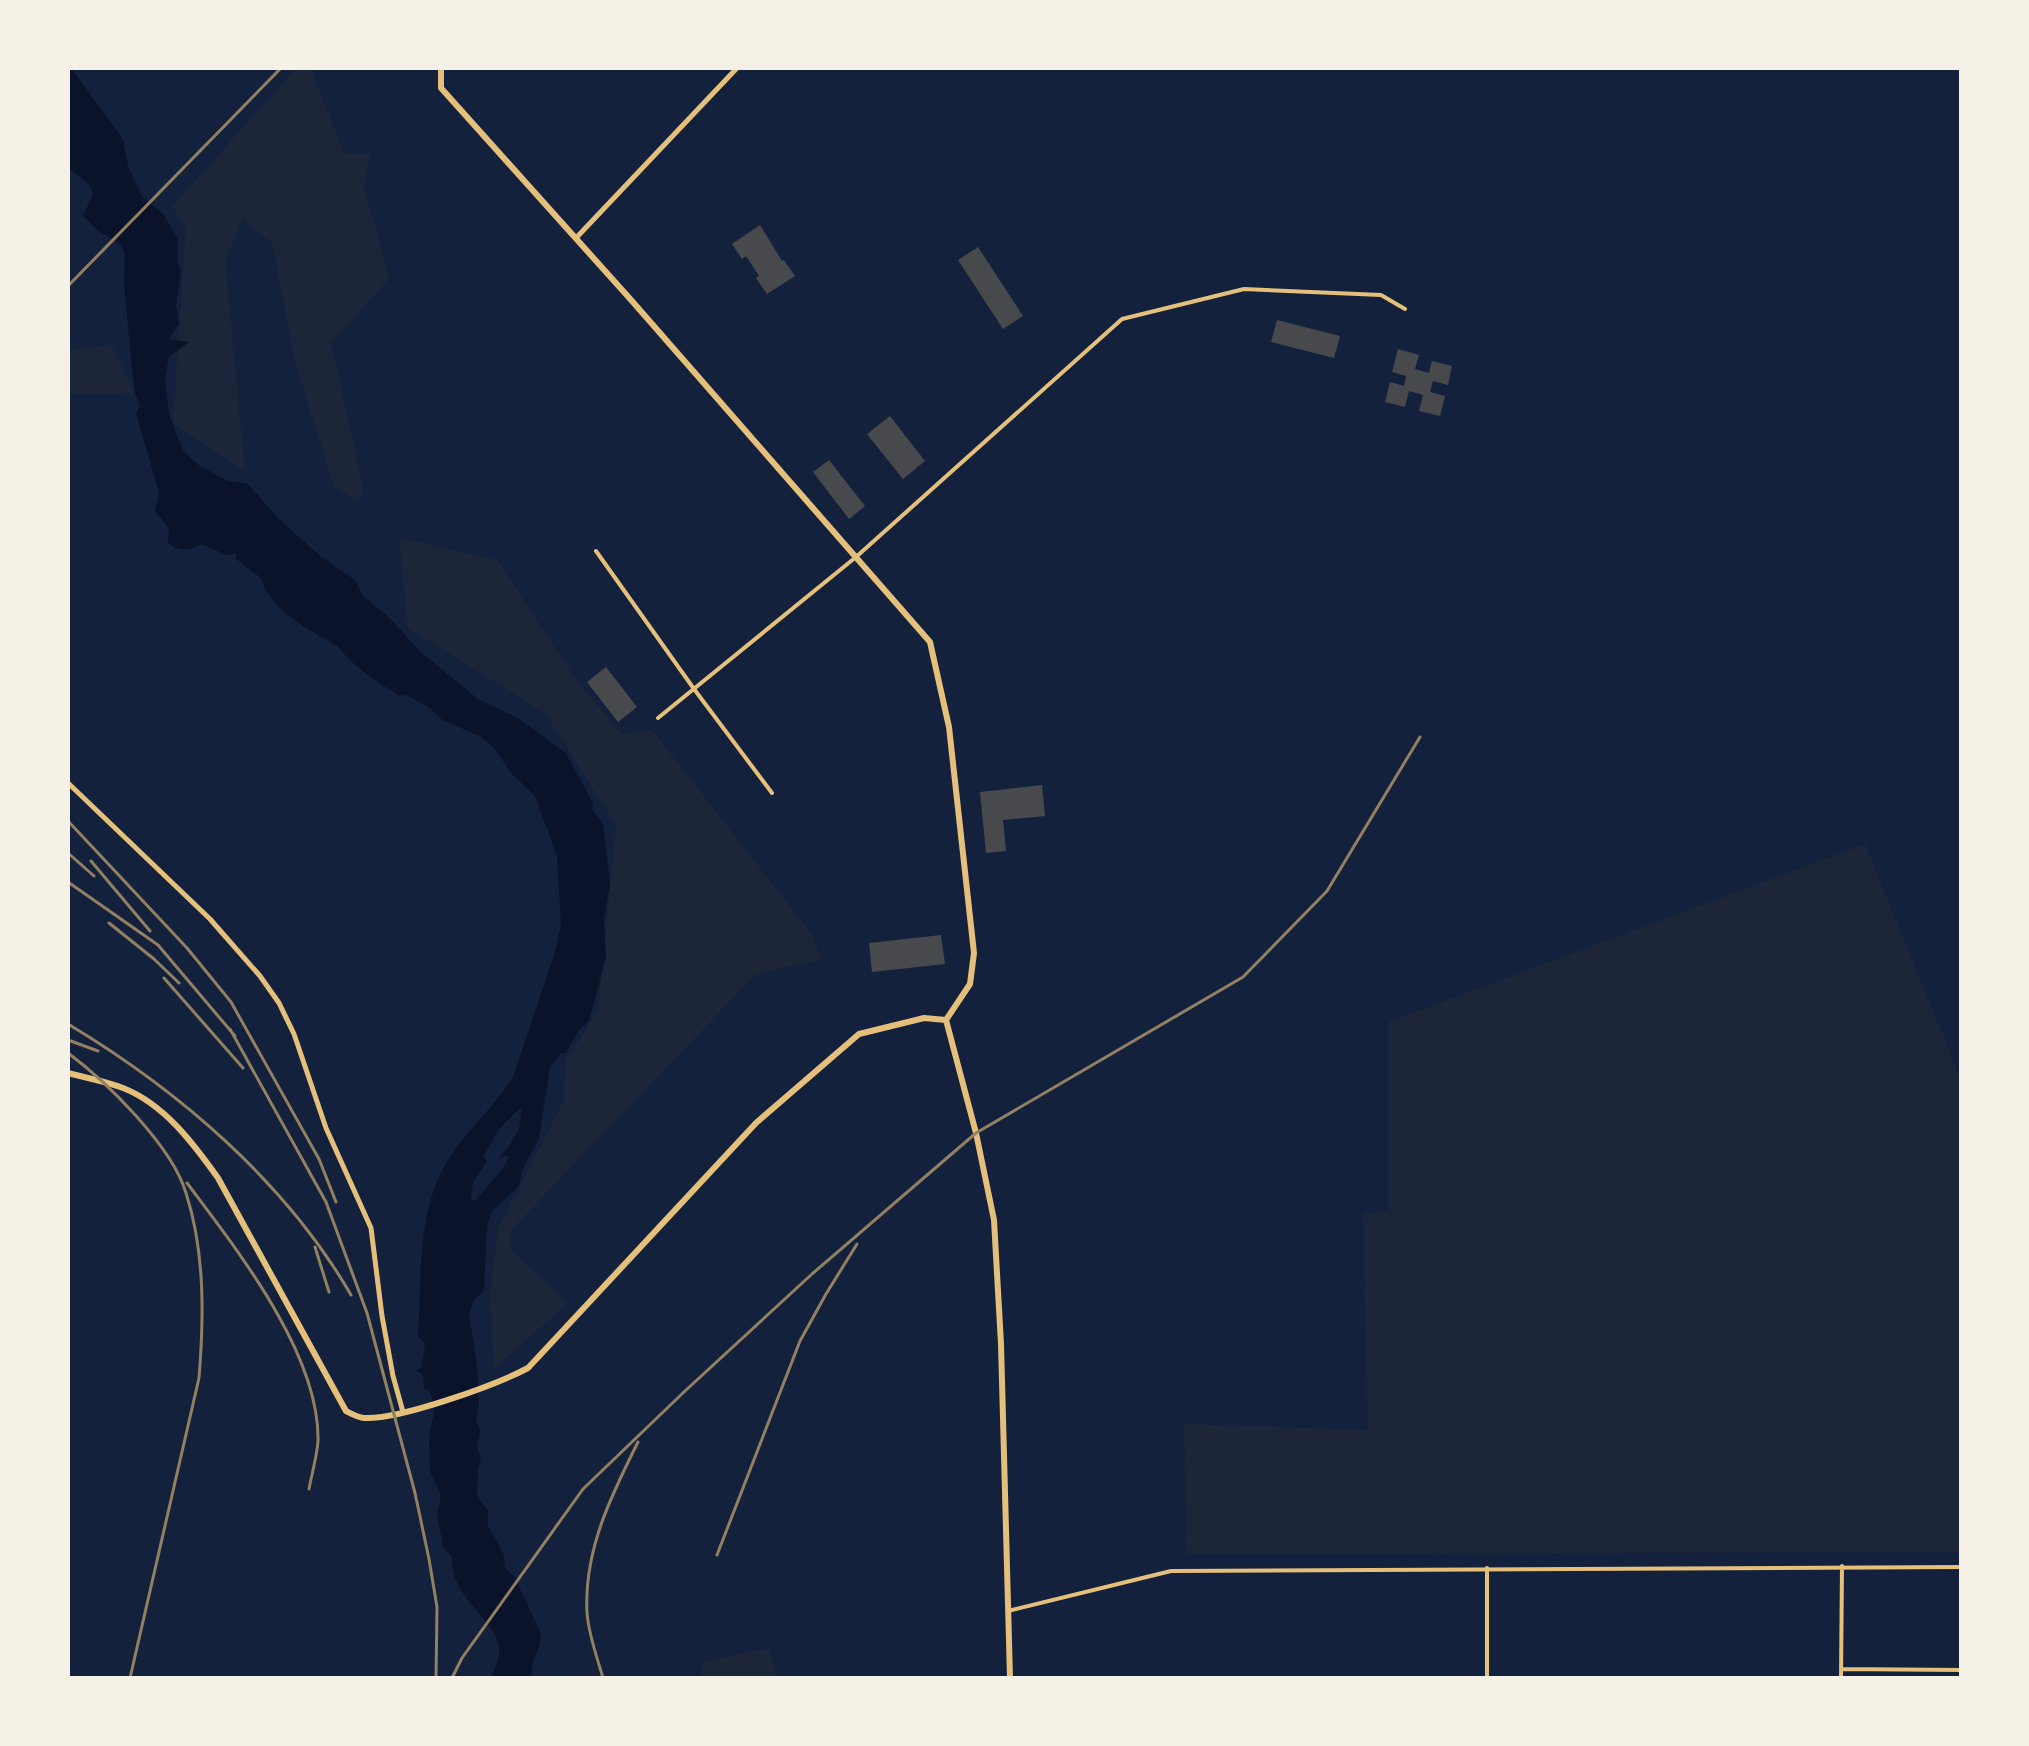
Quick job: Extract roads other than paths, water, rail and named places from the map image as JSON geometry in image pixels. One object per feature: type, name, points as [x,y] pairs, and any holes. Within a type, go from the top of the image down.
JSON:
[{"type":"main road","points":[[441,68],[441,88],[930,642],[949,727],[974,953],[970,984],[946,1020],[976,1133],[994,1220],[1001,1344],[1010,1678]]},
{"type":"main road","points":[[68,1073],[124,1089],[142,1098],[192,1142],[218,1178],[346,1411],[364,1418],[412,1410],[506,1380],[528,1368],[756,1123],[859,1034],[924,1018],[946,1020]]},
{"type":"street","points":[[576,238],[737,68]]},
{"type":"street","points":[[658,718],[856,557],[1122,319],[1244,289],[1381,295],[1405,309]]},
{"type":"street","points":[[596,551],[772,793]]},
{"type":"street","points":[[68,783],[210,919],[260,976],[279,1003],[294,1034],[332,1143],[371,1228],[382,1316],[403,1412]]},
{"type":"street","points":[[1841,1678],[1842,1566]]},
{"type":"street","points":[[1008,1611],[1171,1571],[1961,1567]]},
{"type":"street","points":[[1487,1568],[1487,1678]]},
{"type":"street","points":[[1841,1669],[1961,1670]]},
{"type":"railway","points":[[68,286],[281,68]]},
{"type":"railway","points":[[452,1678],[462,1658],[583,1489],[812,1274],[976,1133],[1243,977],[1327,891],[1420,737]]},
{"type":"railway","points":[[68,821],[187,948],[231,1002],[319,1159],[336,1202]]},
{"type":"railway","points":[[68,853],[94,876]]},
{"type":"railway","points":[[91,861],[150,931]]},
{"type":"railway","points":[[68,882],[158,945],[235,1036]]},
{"type":"railway","points":[[109,923],[179,983]]},
{"type":"railway","points":[[164,978],[243,1068]]},
{"type":"railway","points":[[68,1024],[149,1078],[226,1142],[295,1214],[351,1295]]},
{"type":"railway","points":[[230,1029],[326,1202],[367,1313],[415,1493],[429,1559],[437,1607],[436,1678]]},
{"type":"railway","points":[[68,1040],[98,1051]]},
{"type":"railway","points":[[68,1053],[119,1098],[167,1155],[186,1193],[200,1261],[202,1332],[199,1378],[130,1678]]},
{"type":"railway","points":[[187,1183],[272,1304],[305,1373],[315,1408],[318,1441],[309,1489]]},
{"type":"railway","points":[[717,1555],[800,1341],[857,1244]]},
{"type":"railway","points":[[315,1247],[329,1292]]},
{"type":"railway","points":[[603,1678],[588,1620],[590,1567],[609,1503],[638,1442]]}]
